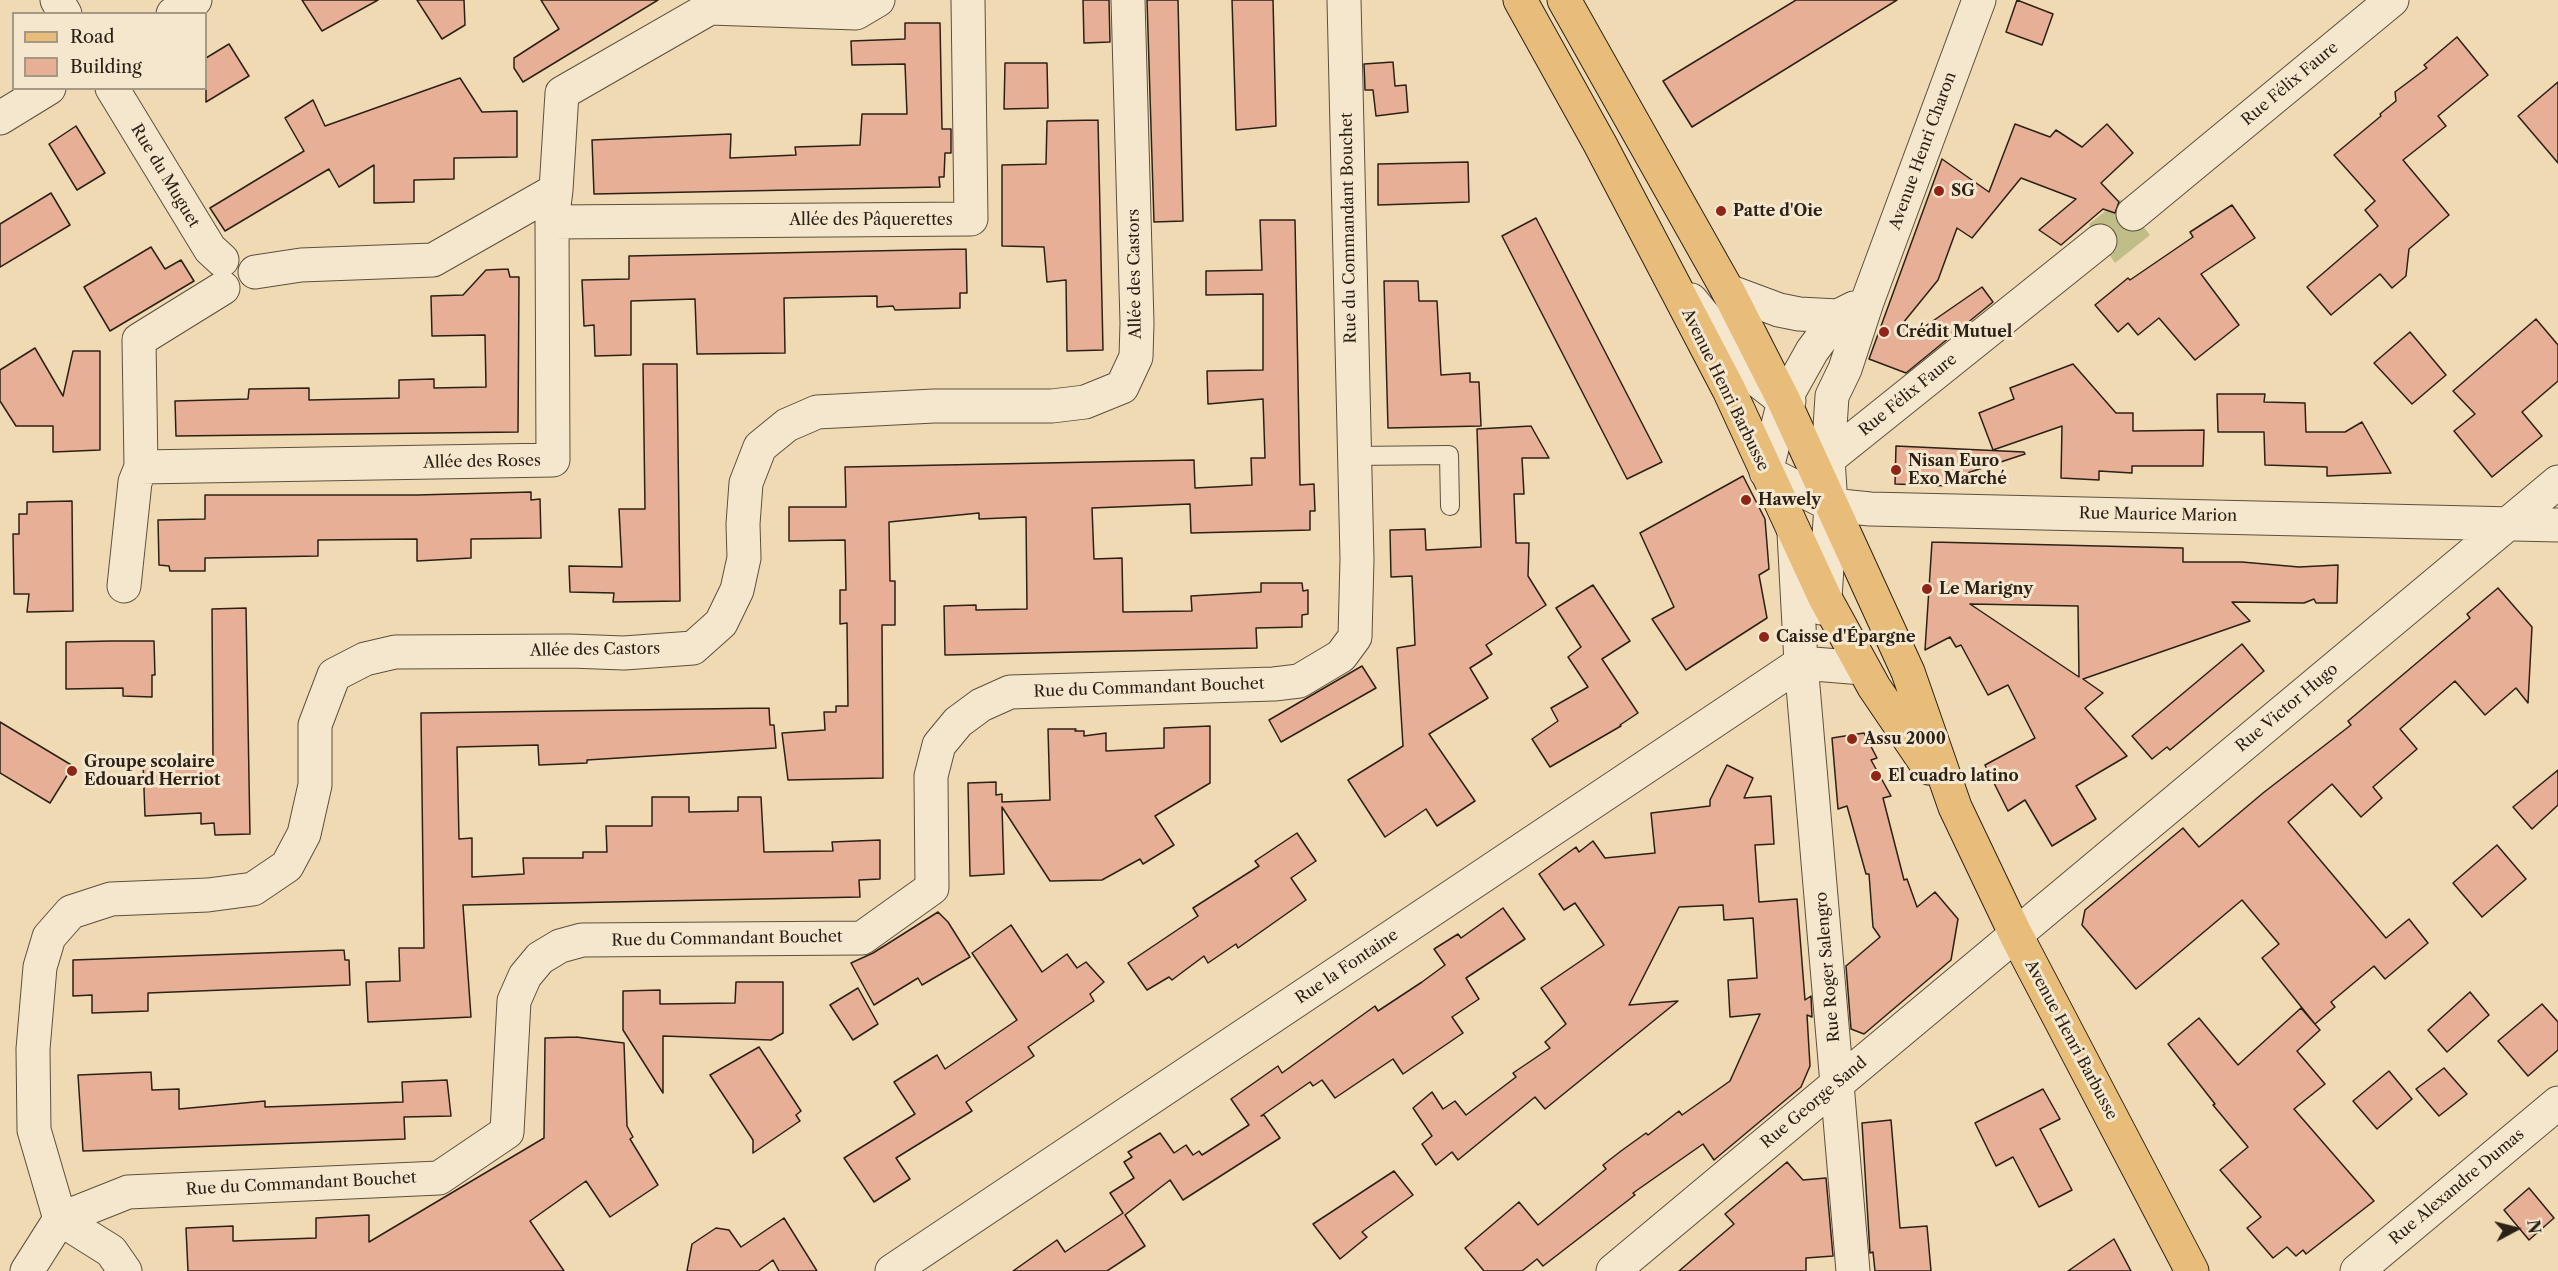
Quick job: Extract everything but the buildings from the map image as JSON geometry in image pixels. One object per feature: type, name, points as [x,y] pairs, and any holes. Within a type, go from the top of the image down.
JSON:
[{"type":"main road","name":"Avenue Henri Barbusse","points":[[1520,0],[1600,144],[1729,390],[1825,598],[1863,668],[1955,807]]},
{"type":"main road","name":"Avenue Henri Barbusse","points":[[1564,0],[1728,291],[1784,401],[1908,672],[1955,807],[2016,936],[2192,1271]]},
{"type":"street","points":[[176,12],[195,0]]},
{"type":"street","name":"Allée des Roses","points":[[141,467],[553,460],[552,222],[562,93],[710,8],[856,13],[878,0]]},
{"type":"street","name":"Allée des Pâquerettes","points":[[552,222],[971,219],[968,0]]},
{"type":"street","name":"Allée des Castors","points":[[60,1219],[34,1130],[33,1049],[40,967],[49,937],[71,912],[111,898],[208,895],[253,889],[287,866],[304,834],[315,784],[315,725],[334,675],[364,659],[395,652],[624,653],[693,648],[721,622],[737,590],[744,558],[743,524],[746,483],[760,447],[787,425],[817,412],[934,406],[1052,406],[1085,402],[1122,387],[1136,357],[1137,323],[1128,0]]},
{"type":"street","name":"Rue du Commandant Bouchet","points":[[60,1219],[128,1192],[439,1178],[507,1132],[514,1001],[525,976],[540,958],[560,946],[582,940],[862,938],[932,888],[931,776],[939,745],[958,722],[981,705],[1010,692],[1274,684],[1299,681],[1341,656],[1355,637],[1357,559],[1344,0]]},
{"type":"street","name":"Avenue Henri Charon","points":[[1830,505],[1828,459],[1832,396],[1845,369],[1852,309],[1978,0]]},
{"type":"street","name":"Rue Félix Faure","points":[[2133,214],[2392,0]]},
{"type":"street","points":[[0,118],[46,90]]},
{"type":"street","name":"Rue du Muguet","points":[[113,90],[223,274]]},
{"type":"street","points":[[124,586],[135,482],[141,467],[139,340],[223,274],[228,292],[242,292],[252,285],[255,272],[301,266],[433,260],[556,190]]},
{"type":"street","name":"Rue Félix Faure","points":[[1828,459],[2100,241]]},
{"type":"street","points":[[1661,263],[1710,322],[1738,365],[1784,401],[1832,396]]},
{"type":"street","points":[[1728,291],[1779,310],[1799,314],[1852,309]]},
{"type":"street","name":"Avenue Henri Charon","points":[[1766,472],[1784,401],[1812,351],[1852,309]]},
{"type":"street","name":"Rue Maurice Marion","points":[[1766,472],[1830,505],[1870,509],[2558,525]]},
{"type":"street","name":"Rue Victor Hugo","points":[[2016,936],[2558,482]]},
{"type":"street","name":"Rue Roger Salengro","points":[[1801,663],[1825,598],[1830,505]]},
{"type":"street","name":"Rue Roger Salengro","points":[[1794,533],[1801,663],[1853,1271]]},
{"type":"street","points":[[1801,663],[1863,668]]},
{"type":"street","name":"Rue la Fontaine","points":[[892,1271],[1801,663]]},
{"type":"street","name":"Rue George Sand","points":[[1612,1271],[2016,936]]},
{"type":"street","name":"Rue Alexandre Dumas","points":[[2357,1271],[2558,1103]]},
{"type":"street","points":[[27,1271],[60,1219],[111,1251],[125,1271]]},
{"type":"lane","points":[[1354,456],[1449,455],[1450,506]]},
{"type":"shaded area","points":[[2121,199],[2150,235],[2115,263],[2089,224]]},
{"type":"place","name":"SG","points":[[1939,191]]},
{"type":"place","name":"Patte d'Oie","points":[[1721,211]]},
{"type":"place","name":"Crédit Mutuel","points":[[1884,332]]},
{"type":"place","name":"Nisan Euro Exo Marché","points":[[1896,470]]},
{"type":"place","name":"Hawely","points":[[1746,500]]},
{"type":"place","name":"Le Marigny","points":[[1927,589]]},
{"type":"place","name":"Caisse d'Épargne","points":[[1764,637]]},
{"type":"place","name":"Assu 2000","points":[[1852,739]]},
{"type":"place","name":"Groupe scolaire Edouard Herriot","points":[[72,771]]},
{"type":"place","name":"El cuadro latino","points":[[1876,776]]}]
